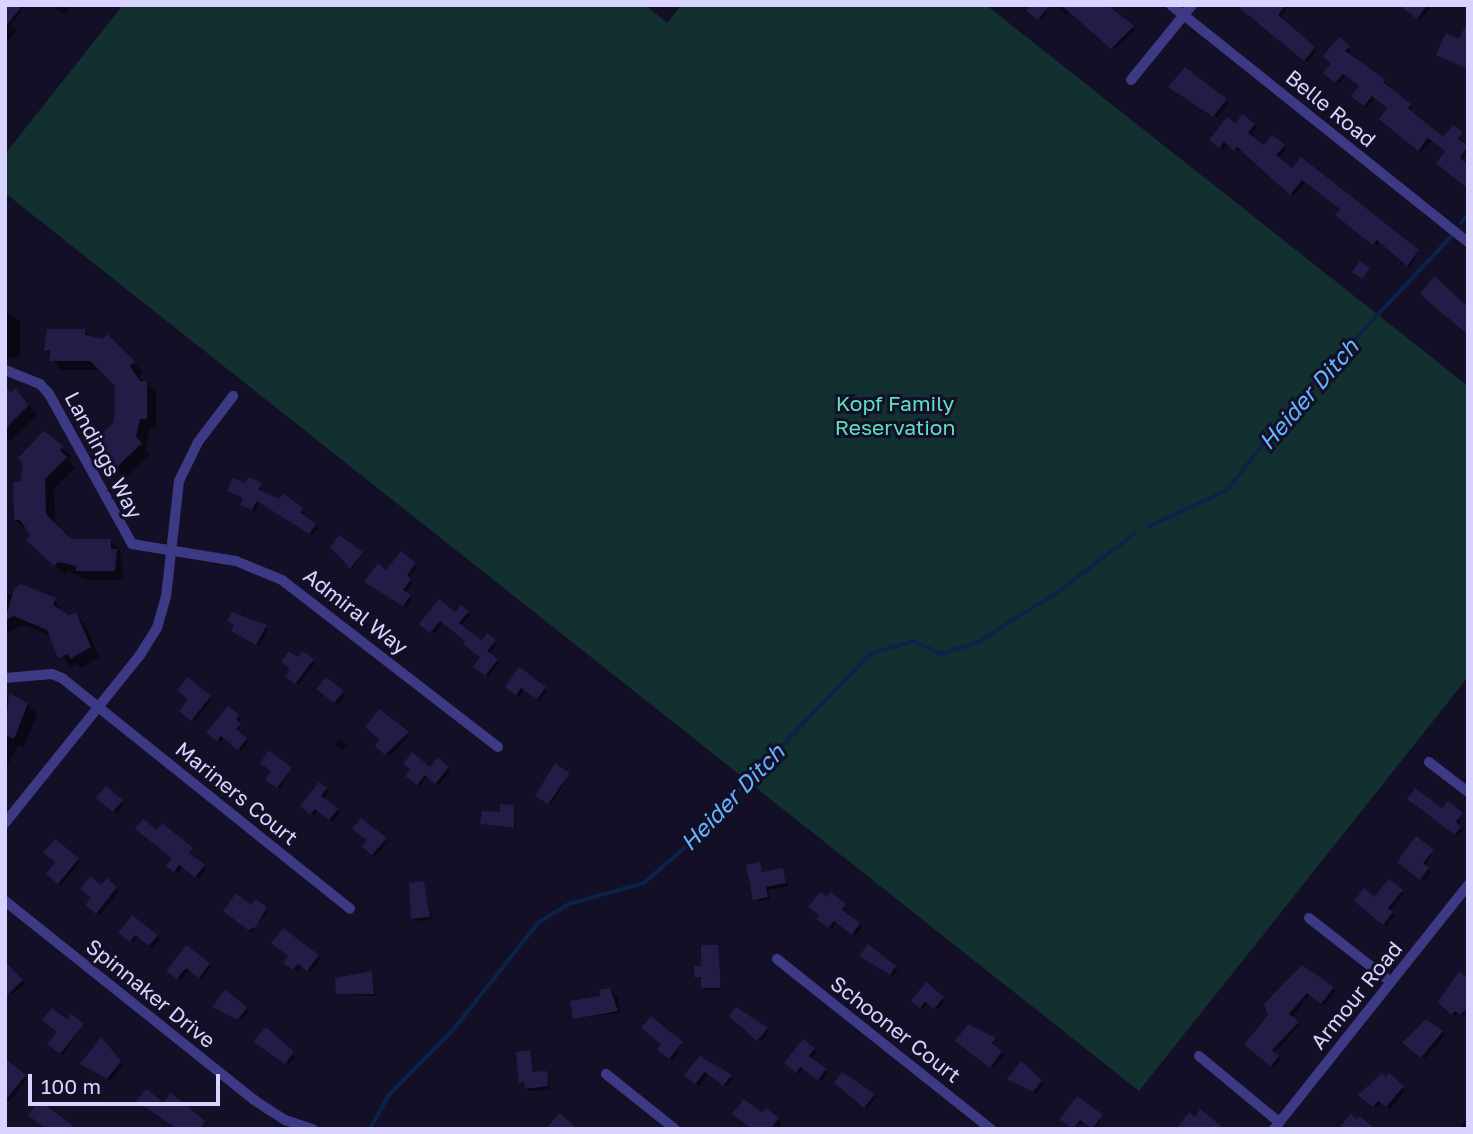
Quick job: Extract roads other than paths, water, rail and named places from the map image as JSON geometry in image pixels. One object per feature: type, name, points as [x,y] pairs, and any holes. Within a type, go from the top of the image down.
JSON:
[{"type":"street","name":"Belle Road","points":[[1171,5],[1468,242]]},
{"type":"street","points":[[1131,80],[1192,5]]},
{"type":"street","name":"Landings Way","points":[[5,370],[31,379],[49,394],[132,544],[169,554]]},
{"type":"street","points":[[5,823],[99,707],[157,628],[166,597],[173,510],[184,468],[233,396]]},
{"type":"street","name":"Admiral Way","points":[[169,554],[236,561],[282,580],[498,747]]},
{"type":"street","points":[[5,678],[52,674],[99,707]]},
{"type":"street","name":"Mariners Court","points":[[99,707],[350,909]]},
{"type":"street","points":[[1429,762],[1468,792]]},
{"type":"street","name":"Armour Road","points":[[1277,1125],[1468,886]]},
{"type":"street","name":"Spinnaker Drive","points":[[5,901],[281,1124],[313,1129]]},
{"type":"street","points":[[1308,918],[1391,982]]},
{"type":"street","name":"Schooner Court","points":[[777,959],[991,1129]]},
{"type":"street","points":[[1199,1056],[1277,1125]]},
{"type":"street","points":[[606,1074],[675,1129]]},
{"type":"waterway","name":"Heider Ditch","points":[[1461,223],[1468,215]]},
{"type":"waterway","name":"Heider Ditch","points":[[1148,527],[1227,490],[1302,396],[1451,237]]},
{"type":"waterway","name":"Heider Ditch","points":[[370,1129],[389,1095],[453,1030],[539,922],[569,904],[644,883],[683,849],[870,654],[914,641],[941,654],[978,642],[1058,592],[1134,534]]},
{"type":"park label","name":"Kopf Family Reservation","points":[[895,415]]}]
